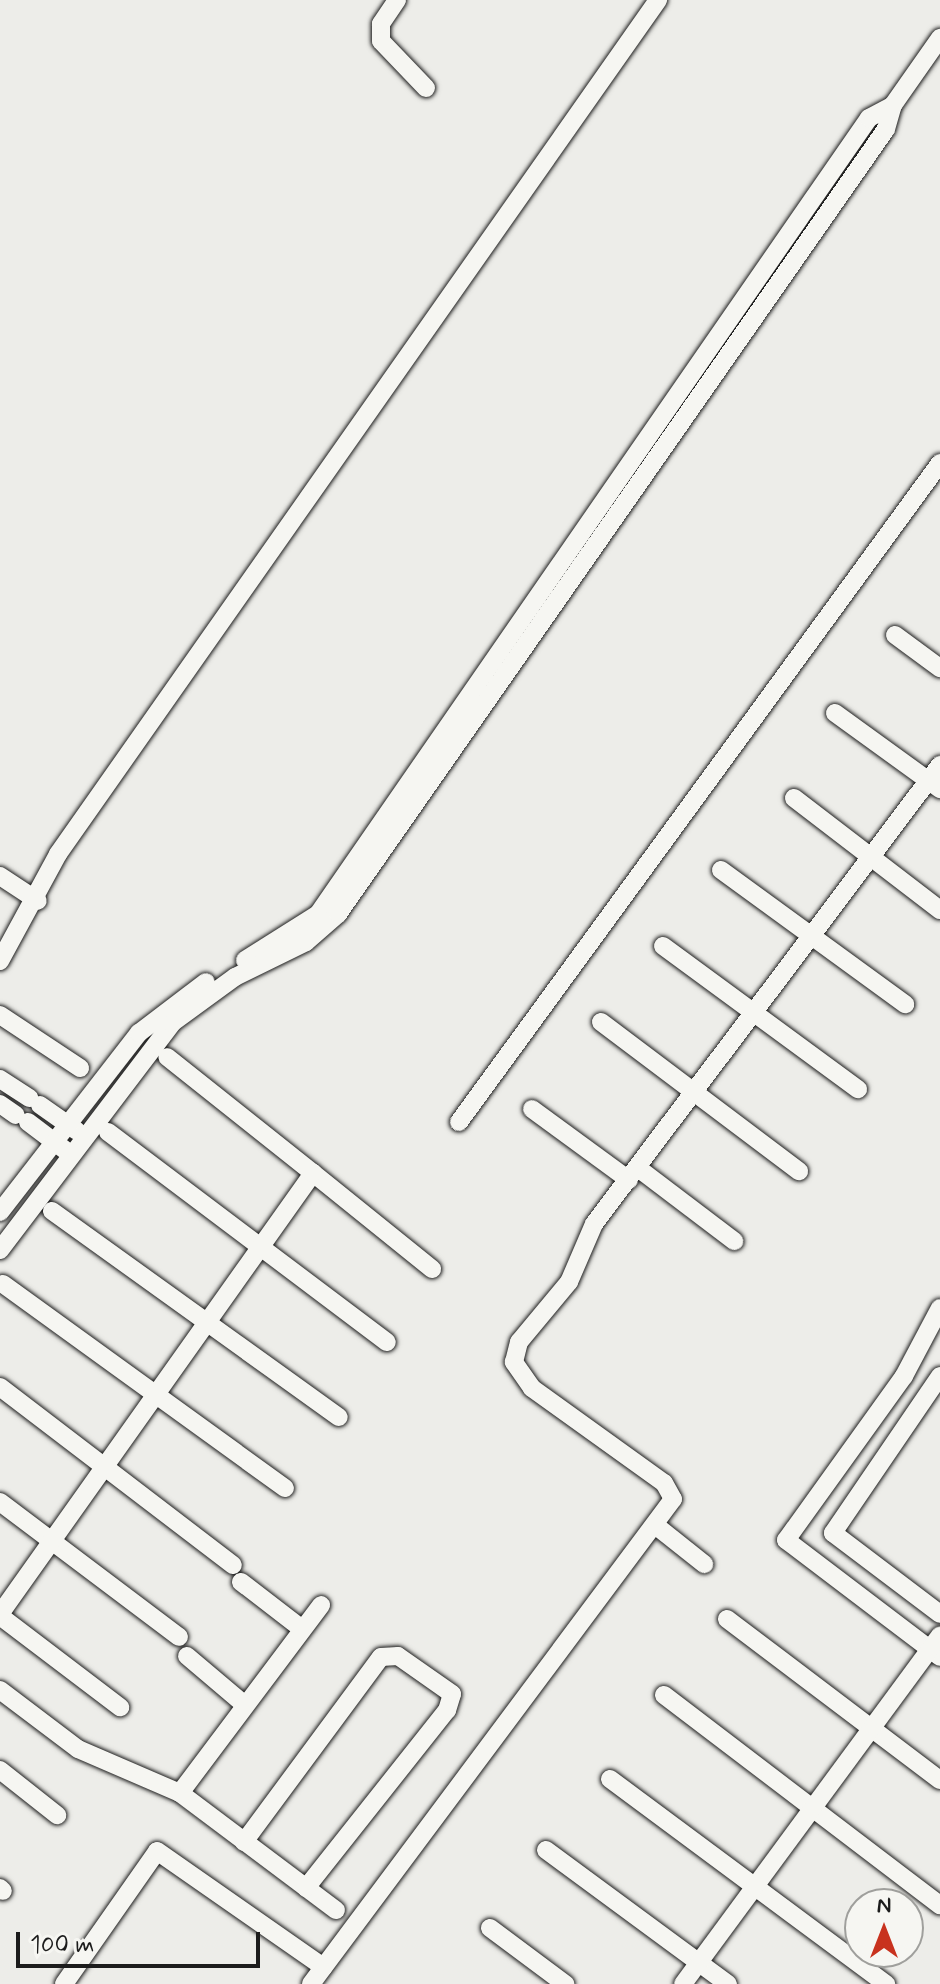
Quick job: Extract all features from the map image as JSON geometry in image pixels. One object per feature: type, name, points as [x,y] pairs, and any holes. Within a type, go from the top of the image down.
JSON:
[{"type":"street","points":[[397,0],[381,24],[381,41],[426,88]]},
{"type":"street","points":[[0,961],[38,901],[58,854],[658,0]]},
{"type":"street","points":[[0,1212],[63,1148],[196,994],[231,973],[306,942],[338,914],[878,141],[893,105],[940,38]]},
{"type":"street","points":[[459,1122],[940,463]]},
{"type":"street","points":[[895,635],[940,668]]},
{"type":"street","points":[[835,713],[934,785]]},
{"type":"street","points":[[311,1984],[673,1499],[664,1483],[532,1388],[514,1362],[519,1342],[569,1282],[589,1232],[872,860],[934,785],[940,765]]},
{"type":"street","points":[[794,798],[940,910]]},
{"type":"street","points":[[721,870],[905,1004]]},
{"type":"street","points":[[0,876],[38,901]]},
{"type":"street","points":[[663,946],[858,1089]]},
{"type":"street","points":[[0,1015],[80,1068]]},
{"type":"street","points":[[601,1022],[799,1171]]},
{"type":"street","points":[[154,1046],[432,1269]]},
{"type":"street","points":[[0,1079],[77,1131]]},
{"type":"street","points":[[0,1104],[63,1148]]},
{"type":"street","points":[[532,1109],[734,1241]]},
{"type":"street","points":[[108,1132],[387,1342]]},
{"type":"street","points":[[0,1250],[63,1148]]},
{"type":"street","points":[[120,1707],[0,1615],[259,1245],[313,1173]]},
{"type":"street","points":[[52,1211],[207,1319],[339,1417]]},
{"type":"street","points":[[3,1284],[285,1488]]},
{"type":"street","points":[[683,1984],[937,1647],[786,1540],[904,1376],[940,1308]]},
{"type":"street","points":[[940,1376],[833,1533],[940,1614]]},
{"type":"street","points":[[0,1387],[106,1462],[302,1629]]},
{"type":"street","points":[[0,1502],[179,1637]]},
{"type":"street","points":[[655,1525],[704,1564]]},
{"type":"street","points":[[180,1793],[321,1605]]},
{"type":"street","points":[[727,1619],[874,1727],[940,1780]]},
{"type":"street","points":[[187,1656],[245,1705]]},
{"type":"street","points":[[244,1842],[381,1657],[398,1656],[452,1694],[447,1710],[306,1888]]},
{"type":"street","points":[[0,1690],[78,1749],[180,1793],[336,1910]]},
{"type":"street","points":[[664,1695],[815,1805],[940,1905]]},
{"type":"street","points":[[0,1770],[57,1815]]},
{"type":"street","points":[[610,1779],[757,1884],[886,1984]]},
{"type":"street","points":[[546,1850],[728,1984]]},
{"type":"street","points":[[64,1984],[157,1851],[323,1967]]},
{"type":"street","points":[[490,1928],[565,1984]]}]
